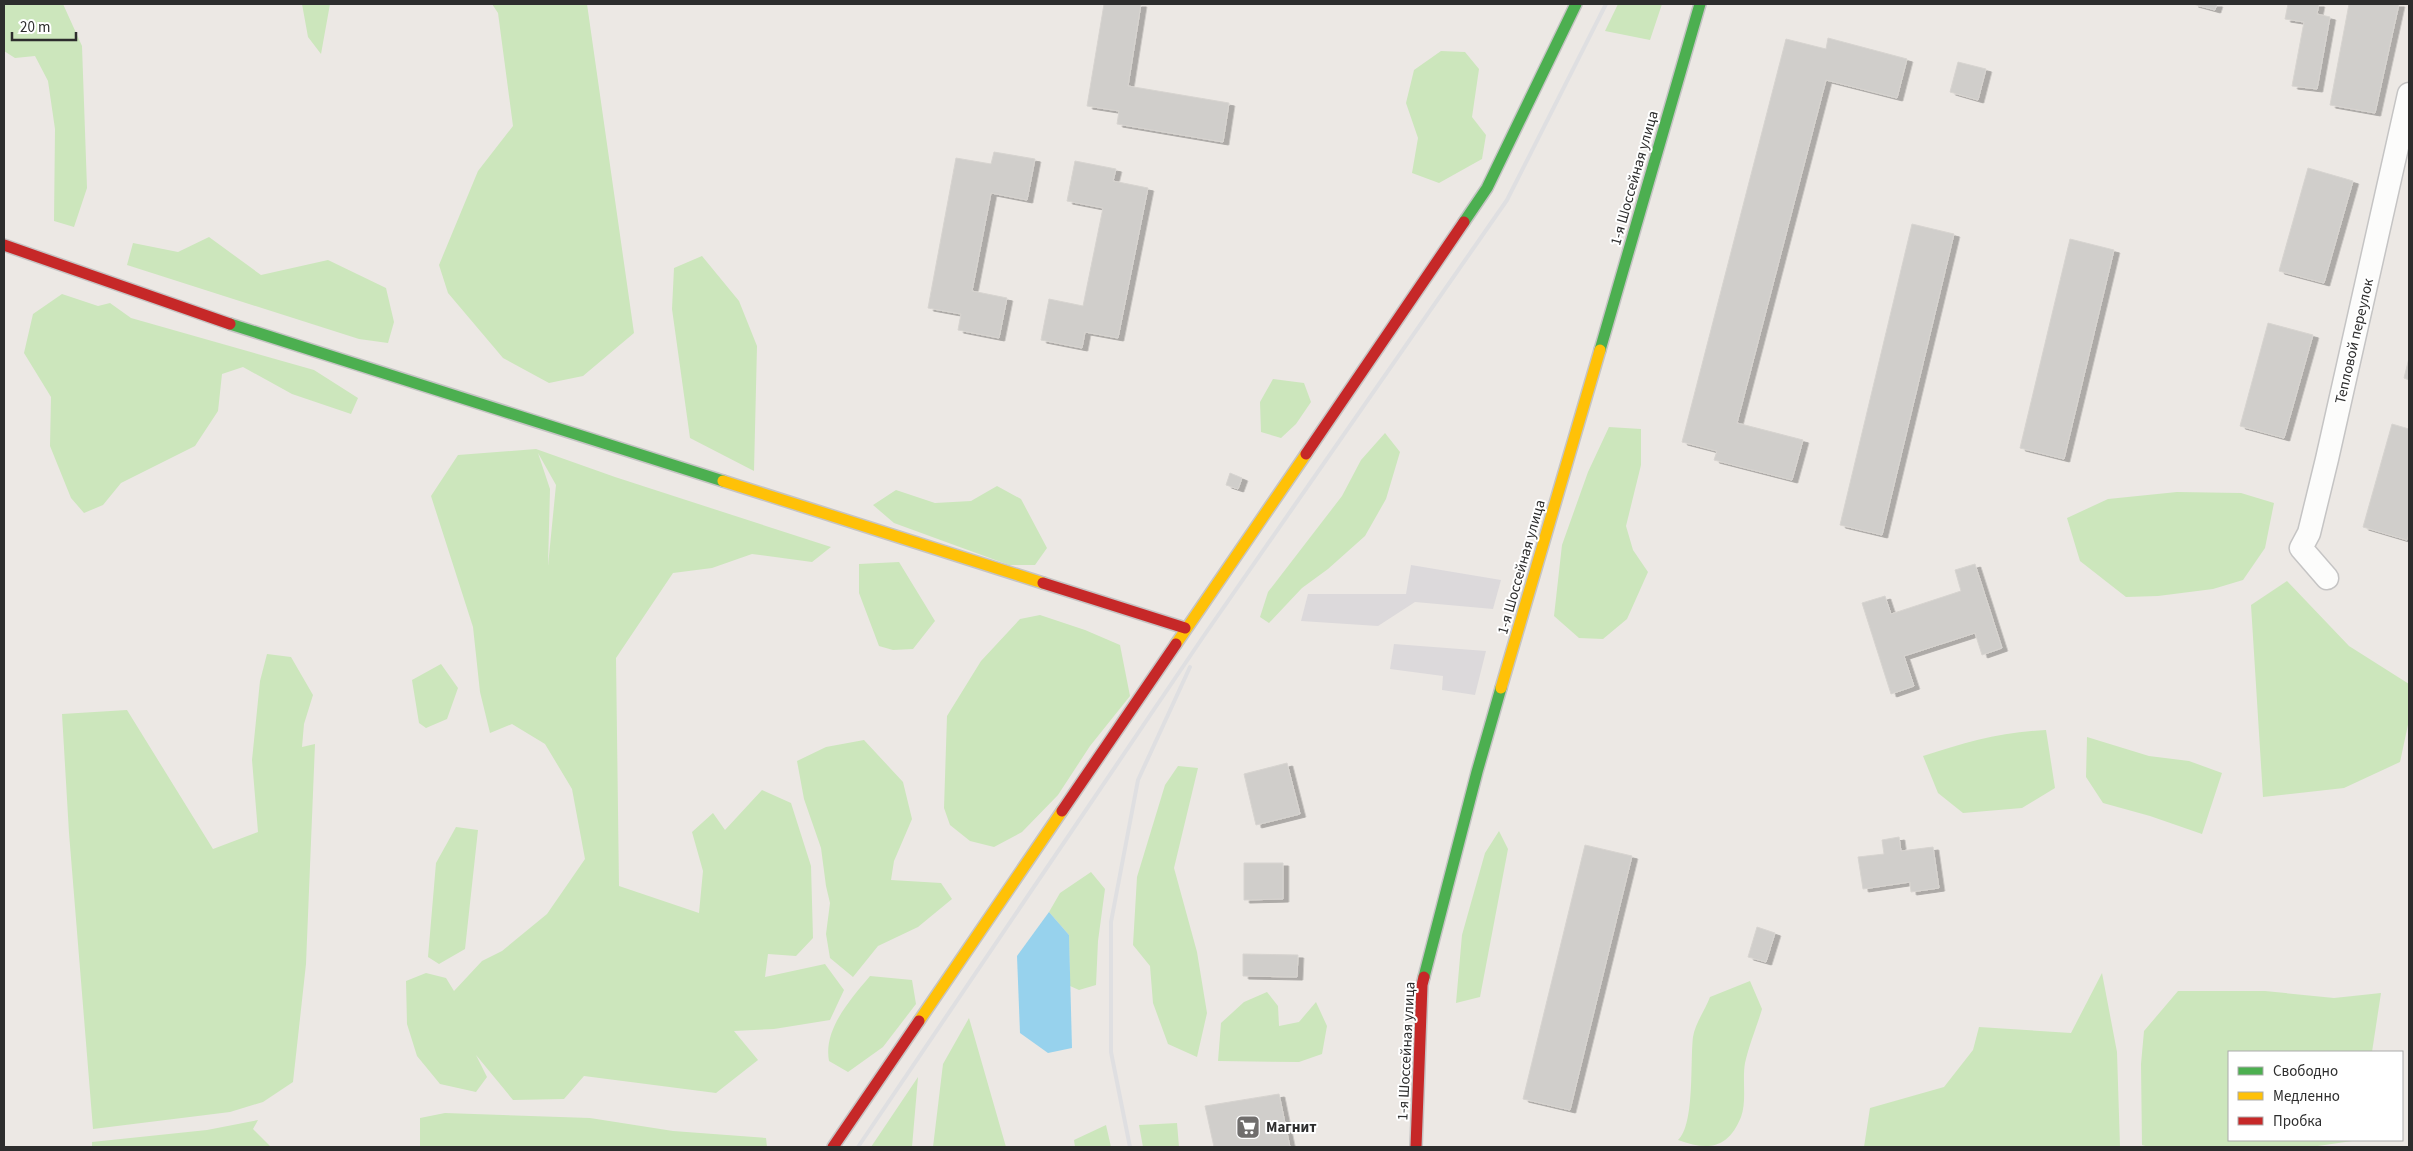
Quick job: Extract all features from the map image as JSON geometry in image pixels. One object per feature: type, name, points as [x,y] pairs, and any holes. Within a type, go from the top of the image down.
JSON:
[{"type":"street","points":[[834,1147],[953,974],[1185,628],[1487,188],[1576,4]]},
{"type":"street","name":"1-я Шоссейная улица","points":[[1416,1147],[1422,985],[1477,772],[1700,4]]},
{"type":"street","name":"Тепловой переулок","points":[[2327,578],[2302,548],[2309,533],[2327,459],[2409,94]]},
{"type":"street","points":[[4,245],[249,331],[1185,628]]},
{"type":"shaded area","points":[[1411,565],[1501,580],[1493,609],[1415,602],[1378,626],[1301,621],[1308,594],[1406,594]]},
{"type":"shaded area","points":[[1394,644],[1486,651],[1475,695],[1442,690],[1443,676],[1390,669]]},
{"type":"green space","points":[[4,4],[63,4],[82,46],[87,188],[74,227],[54,221],[55,129],[48,81],[35,56],[15,58],[4,51]]},
{"type":"green space","points":[[302,4],[330,4],[321,54],[308,37]]},
{"type":"green space","points":[[492,4],[587,4],[634,333],[583,376],[549,383],[503,358],[448,293],[439,265],[478,171],[513,126],[498,13]]},
{"type":"green space","points":[[1618,4],[1662,4],[1650,40],[1605,31]]},
{"type":"green space","points":[[1441,51],[1465,52],[1479,69],[1472,117],[1486,135],[1482,159],[1439,183],[1412,173],[1418,138],[1406,103],[1414,70]]},
{"type":"green space","points":[[209,237],[261,275],[328,260],[386,288],[394,322],[388,343],[359,339],[127,265],[133,243],[178,252]]},
{"type":"green space","points":[[702,256],[739,301],[757,346],[754,471],[690,438],[672,309],[674,268]]},
{"type":"green space","points":[[62,294],[98,306],[110,303],[131,318],[314,370],[358,398],[351,414],[292,394],[243,367],[222,374],[218,411],[195,446],[121,483],[103,505],[84,513],[71,498],[50,446],[51,397],[24,353],[33,314]]},
{"type":"green space","points":[[1273,379],[1304,383],[1311,402],[1296,424],[1281,438],[1261,432],[1260,402]]},
{"type":"green space","points":[[1609,427],[1641,429],[1641,465],[1626,526],[1633,550],[1648,572],[1627,619],[1603,639],[1579,638],[1554,616],[1562,545],[1588,472]]},
{"type":"green space","points":[[1385,433],[1400,452],[1386,499],[1365,536],[1328,569],[1302,588],[1269,623],[1260,617],[1268,592],[1342,496],[1361,460]]},
{"type":"green space","points":[[536,449],[615,477],[831,547],[812,562],[752,554],[712,568],[673,573],[616,658],[619,886],[699,913],[703,871],[692,832],[713,813],[725,830],[762,790],[791,803],[811,866],[813,938],[796,956],[768,954],[765,977],[825,964],[844,990],[830,1020],[774,1029],[734,1031],[758,1060],[716,1093],[584,1076],[564,1099],[513,1100],[476,1055],[487,1077],[476,1092],[440,1084],[417,1056],[407,1024],[406,981],[426,973],[446,978],[454,991],[482,961],[502,951],[547,914],[585,859],[572,789],[545,744],[512,724],[490,733],[480,692],[473,627],[431,496],[458,455]],"holes":[[[538,453],[556,485],[548,566],[550,489]]]},
{"type":"green space","points":[[997,486],[1021,499],[1047,548],[1035,565],[1009,565],[894,523],[873,505],[896,490],[935,503],[971,501]]},
{"type":"green space","points":[[2177,492],[2241,493],[2274,503],[2265,548],[2243,580],[2213,589],[2158,596],[2126,597],[2080,561],[2067,518],[2108,499]]},
{"type":"green space","points":[[899,562],[935,621],[913,649],[893,650],[879,646],[859,593],[859,564]]},
{"type":"green space","points":[[2287,581],[2349,646],[2409,684],[2409,720],[2400,762],[2344,788],[2263,797],[2251,605]]},
{"type":"green space","points":[[1040,615],[1085,630],[1120,645],[1130,696],[1090,746],[1058,795],[1022,832],[994,847],[970,841],[950,825],[944,808],[947,716],[981,661],[1020,619]]},
{"type":"green space","points":[[267,654],[291,657],[313,695],[304,724],[302,747],[315,744],[306,964],[293,1082],[263,1102],[230,1112],[93,1129],[69,833],[62,714],[127,710],[213,849],[258,832],[252,760],[260,681]]},
{"type":"green space","points":[[441,664],[458,688],[447,719],[426,728],[419,723],[412,680]]},
{"type":"green space","points":[[2046,730],[2055,788],[2022,808],[1963,813],[1938,793],[1923,756],[1983,739],[2013,733]]},
{"type":"green space","points":[[2087,737],[2149,756],[2189,761],[2222,773],[2202,834],[2150,816],[2103,803],[2086,777]]},
{"type":"green space","points":[[864,740],[903,782],[912,819],[894,861],[891,880],[941,883],[952,899],[918,927],[878,946],[853,977],[830,958],[826,934],[830,903],[821,848],[804,799],[797,761],[826,747]]},
{"type":"green space","points":[[1178,766],[1198,768],[1174,868],[1197,952],[1207,1013],[1197,1057],[1168,1044],[1153,1003],[1150,966],[1133,945],[1137,877],[1165,785]]},
{"type":"green space","points":[[456,827],[478,830],[465,949],[439,964],[428,957],[436,863]]},
{"type":"green space","points":[[1499,831],[1508,849],[1480,997],[1456,1003],[1462,935],[1485,853]]},
{"type":"green space","points":[[1091,872],[1105,889],[1098,941],[1096,985],[1079,990],[1070,986],[1069,935],[1049,912],[1060,893]]},
{"type":"green space","points":[[2102,973],[2117,1052],[2120,1147],[1864,1147],[1870,1108],[1944,1087],[1973,1050],[1979,1027],[2071,1033]]},
{"type":"green space","points":[[870,976],[912,980],[916,1004],[883,1047],[848,1072],[829,1061],[830,1037],[840,1015]]},
{"type":"green space","points":[[1750,981],[1762,1009],[1745,1063],[1744,1104],[1741,1117],[1730,1136],[1716,1145],[1699,1146],[1678,1140],[1687,1121],[1691,1092],[1693,1037],[1698,1022],[1710,997]]},
{"type":"green space","points":[[2178,991],[2265,991],[2334,998],[2381,993],[2372,1051],[2228,1051],[2228,1141],[2352,1141],[2311,1147],[2149,1147],[2142,1145],[2141,1064],[2144,1031]]},
{"type":"green space","points":[[1267,992],[1278,1006],[1279,1026],[1299,1022],[1316,1002],[1327,1026],[1322,1054],[1299,1062],[1218,1061],[1221,1023],[1244,1002]]},
{"type":"green space","points":[[969,1018],[1006,1147],[933,1147],[943,1064]]},
{"type":"green space","points":[[918,1077],[912,1147],[871,1147]]},
{"type":"green space","points":[[445,1113],[590,1118],[673,1131],[766,1138],[767,1147],[420,1147],[420,1118]]},
{"type":"green space","points":[[258,1120],[253,1129],[271,1147],[92,1147],[92,1142],[207,1130]]},
{"type":"green space","points":[[1177,1123],[1179,1147],[1143,1147],[1139,1125]]},
{"type":"green space","points":[[1106,1125],[1111,1147],[1075,1147],[1074,1140]]},
{"type":"water","points":[[1049,912],[1069,935],[1072,1048],[1048,1053],[1020,1033],[1017,956]]},
{"type":"building","points":[[1104,4],[1141,4],[1128,86],[1229,103],[1223,142],[1117,124],[1119,111],[1087,106]]},
{"type":"building","points":[[2193,4],[2217,4],[2215,10]]},
{"type":"building","points":[[2288,4],[2319,4],[2317,14],[2330,17],[2317,89],[2292,86],[2304,22],[2285,19]]},
{"type":"building","points":[[2349,4],[2399,4],[2375,113],[2330,105]]},
{"type":"building","points":[[1828,38],[1907,59],[1897,98],[1826,80],[1737,423],[1803,440],[1792,480],[1714,460],[1717,451],[1682,442],[1786,39],[1826,49]]},
{"type":"building","points":[[1958,62],[1986,69],[1978,100],[1950,92]]},
{"type":"building","points":[[994,152],[1035,159],[1027,200],[991,193],[972,291],[1007,298],[999,338],[958,330],[961,314],[928,308],[956,158],[991,164]]},
{"type":"building","points":[[1075,161],[1116,169],[1113,181],[1148,188],[1118,338],[1085,332],[1082,348],[1041,340],[1049,299],[1083,306],[1103,208],[1067,201]]},
{"type":"building","points":[[2308,168],[2353,181],[2324,283],[2279,271]]},
{"type":"building","points":[[1912,224],[1954,234],[1882,535],[1840,525]]},
{"type":"building","points":[[2070,239],[2114,250],[2064,459],[2020,448]]},
{"type":"building","points":[[2268,323],[2313,335],[2284,438],[2240,426]]},
{"type":"building","points":[[2409,358],[2409,380],[2404,378]]},
{"type":"building","points":[[2392,424],[2409,429],[2409,533],[2407,540],[2363,527]]},
{"type":"building","points":[[1230,473],[1242,478],[1238,489],[1226,485]]},
{"type":"building","points":[[1975,564],[2002,648],[1982,655],[1975,633],[1904,656],[1914,686],[1891,694],[1862,603],[1885,596],[1891,614],[1961,591],[1955,570]]},
{"type":"building","points":[[1287,763],[1300,814],[1256,825],[1244,774]]},
{"type":"building","points":[[1899,837],[1901,851],[1933,847],[1939,888],[1911,892],[1910,882],[1863,889],[1858,857],[1884,854],[1882,840]]},
{"type":"building","points":[[1585,845],[1632,856],[1570,1110],[1523,1099]]},
{"type":"building","points":[[1244,863],[1283,863],[1283,899],[1244,900]]},
{"type":"building","points":[[1757,927],[1775,933],[1766,962],[1748,957]]},
{"type":"building","points":[[1243,954],[1298,955],[1297,977],[1243,976]]},
{"type":"building","name":"Магнит","points":[[1279,1094],[1290,1147],[1214,1147],[1205,1106]]},
{"type":"railway","points":[[858,1147],[1203,637],[1507,200],[1606,4]]},
{"type":"railway","points":[[1130,1147],[1111,1052],[1111,922],[1138,780],[1190,667]]},
{"type":"traffic: fast","points":[[1464,222],[1487,188],[1576,4]]},
{"type":"traffic: fast","points":[[1600,350],[1700,4]]},
{"type":"traffic: fast","points":[[230,324],[723,481]]},
{"type":"traffic: fast","points":[[1424,977],[1477,772],[1501,688]]},
{"type":"traffic: slow","points":[[1501,688],[1600,350]]},
{"type":"traffic: slow","points":[[1176,644],[1306,454]]},
{"type":"traffic: slow","points":[[723,481],[1043,583]]},
{"type":"traffic: slow","points":[[919,1021],[1062,811]]},
{"type":"traffic: jam","points":[[1306,454],[1464,222]]},
{"type":"traffic: jam","points":[[4,245],[230,324]]},
{"type":"traffic: jam","points":[[1043,583],[1185,628]]},
{"type":"traffic: jam","points":[[1062,811],[1176,644]]},
{"type":"traffic: jam","points":[[1416,1147],[1422,985],[1424,977]]},
{"type":"traffic: jam","points":[[833,1147],[919,1021]]},
{"type":"place","name":"Магнит","points":[[1248,1127]]}]
